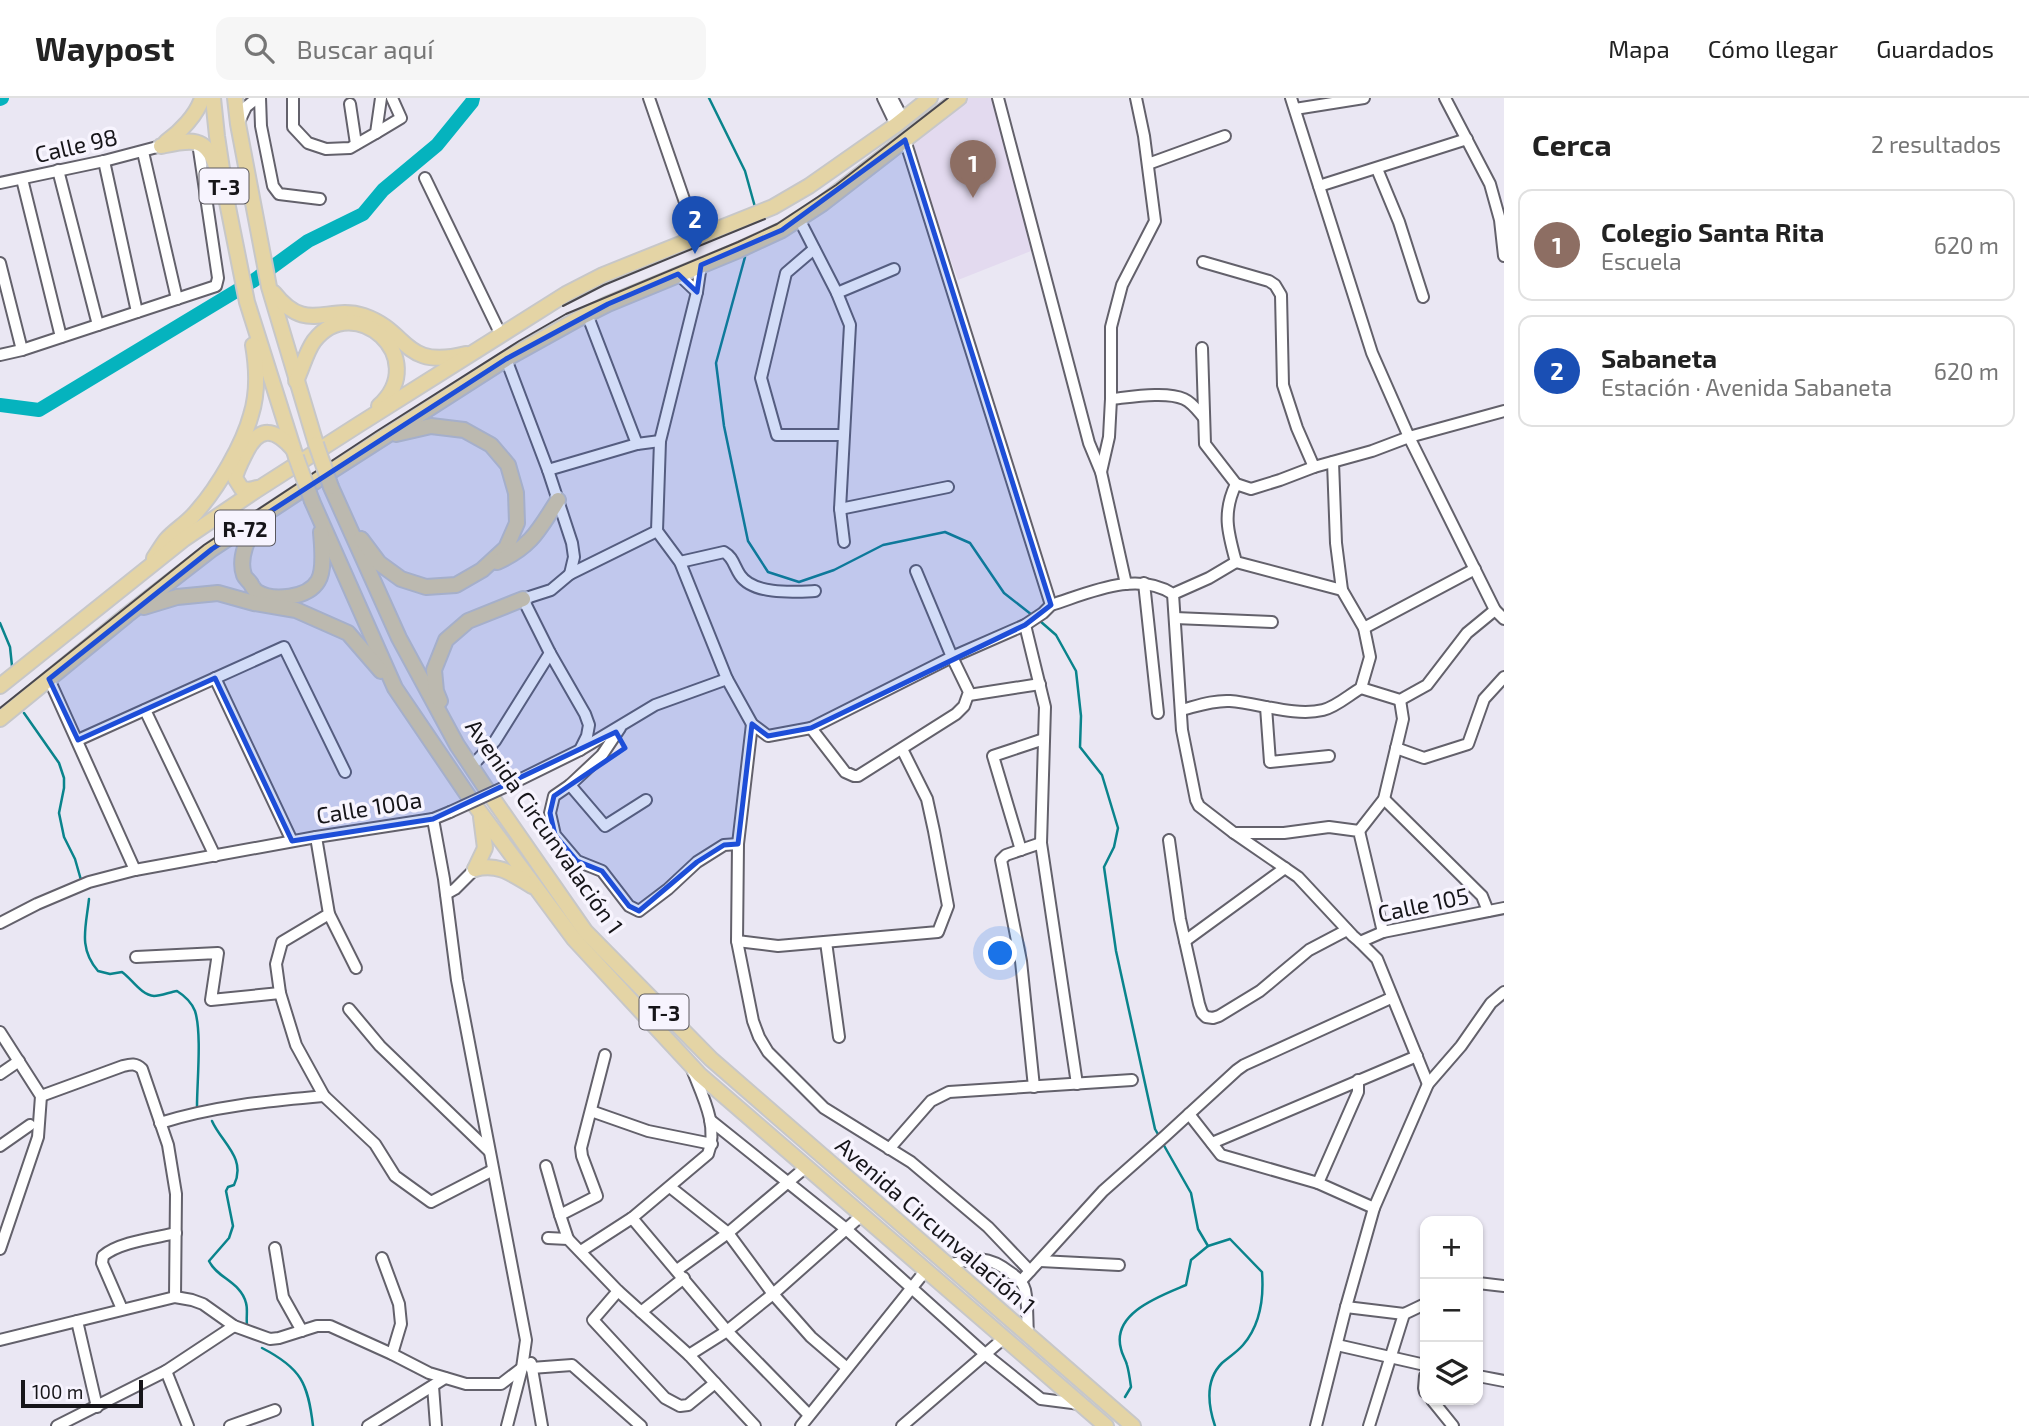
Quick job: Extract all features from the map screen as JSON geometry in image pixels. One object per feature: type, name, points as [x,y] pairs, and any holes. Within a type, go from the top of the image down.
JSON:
[{"type":"main road","points":[[161,145],[177,135],[201,104],[202,98]]},
{"type":"main road","name":"Avenida Circunvalación 1","points":[[213,98],[216,136],[247,302],[294,453],[312,501],[395,688],[480,813],[573,939],[700,1075],[1106,1426]]},
{"type":"main road","name":"Avenida Circunvalación 1","points":[[235,98],[269,287],[331,487],[399,638],[471,767],[585,931],[711,1059],[1133,1426]]},
{"type":"main road","name":"R-72","points":[[1,684],[184,540],[262,486],[473,352],[566,294],[603,275],[773,207],[791,197],[930,98]]},
{"type":"main road","name":"R-72","points":[[0,719],[127,615],[212,549],[264,514],[506,359],[587,314],[782,230],[822,204],[959,98]]},
{"type":"main road","points":[[161,145],[184,141],[207,147],[227,202]]},
{"type":"main road","points":[[269,287],[284,306],[293,312],[318,317],[353,313],[364,316],[387,328],[408,349],[419,355],[437,359],[473,352]]},
{"type":"main road","points":[[145,571],[167,540],[196,513],[214,491],[251,416],[256,366],[247,302]]},
{"type":"main road","points":[[296,381],[314,342],[325,331],[350,322],[377,331],[391,348],[398,364],[397,382],[388,398],[358,425]]},
{"type":"main road","points":[[385,437],[431,426],[464,430],[491,445],[508,465],[516,494],[517,523],[506,548],[482,570]]},
{"type":"main road","points":[[262,486],[250,490],[242,489],[235,478],[252,441],[259,434],[267,432],[285,440],[294,453]]},
{"type":"main road","points":[[342,513],[379,563],[401,579],[426,587],[456,585],[513,555],[526,545],[558,500]]},
{"type":"main road","points":[[264,514],[249,535],[244,553],[244,575],[257,592],[277,597],[290,597],[305,592],[318,581],[322,563],[321,524]]},
{"type":"main road","points":[[127,615],[148,605],[177,597],[218,593],[254,603],[296,610],[348,633],[395,688]]},
{"type":"main road","points":[[457,745],[436,691],[434,670],[446,640],[468,621],[523,599]]},
{"type":"main road","points":[[475,869],[485,848],[480,813]]},
{"type":"main road","points":[[475,869],[488,866],[498,868],[536,888]]},
{"type":"street","points":[[238,124],[246,107],[259,98]]},
{"type":"street","points":[[259,98],[261,126],[273,186],[279,194],[320,199]]},
{"type":"street","points":[[293,98],[293,127],[308,143],[326,149],[350,148],[401,118],[392,98]]},
{"type":"street","points":[[376,133],[381,98]]},
{"type":"street","points":[[649,98],[697,237]]},
{"type":"street","points":[[883,98],[899,122]]},
{"type":"street","points":[[892,98],[899,122]]},
{"type":"street","points":[[998,98],[1089,443],[1101,472],[1126,584]]},
{"type":"street","points":[[1101,472],[1109,437],[1111,327],[1122,285],[1156,221],[1136,98]]},
{"type":"street","points":[[1364,98],[1293,104],[1372,352],[1409,437],[1495,610],[1504,619]]},
{"type":"street","points":[[1445,98],[1490,184],[1500,220],[1504,256]]},
{"type":"street","points":[[350,104],[356,145]]},
{"type":"street","points":[[1147,164],[1225,136]]},
{"type":"street","points":[[1319,186],[1466,139]]},
{"type":"street","points":[[905,141],[1047,609]]},
{"type":"street","points":[[0,355],[216,286],[218,278],[198,143]]},
{"type":"street","name":"Calle 98","points":[[0,183],[143,152],[161,145]]},
{"type":"street","points":[[143,152],[177,299]]},
{"type":"street","points":[[104,160],[137,312]]},
{"type":"street","points":[[1377,169],[1399,222],[1423,297]]},
{"type":"street","points":[[58,170],[98,325]]},
{"type":"street","points":[[425,178],[501,335]]},
{"type":"street","points":[[23,179],[61,337]]},
{"type":"street","points":[[799,219],[837,293],[850,325],[840,509],[844,542]]},
{"type":"street","points":[[814,249],[786,273],[761,378],[777,435],[843,435]]},
{"type":"street","points":[[1203,262],[1269,281],[1281,295],[1283,385],[1297,428],[1314,467]]},
{"type":"street","points":[[0,263],[22,350]]},
{"type":"street","points":[[701,265],[697,292],[660,441],[657,531],[680,562],[727,678],[752,724],[768,736],[811,728],[952,657],[1028,624],[1047,609],[1089,593],[1126,584],[1144,583],[1157,585],[1173,594]]},
{"type":"street","points":[[837,293],[894,269]]},
{"type":"street","points":[[678,274],[697,292]]},
{"type":"street","points":[[587,314],[638,444]]},
{"type":"street","points":[[1202,348],[1205,444],[1236,484],[1251,489],[1409,437],[1504,411]]},
{"type":"street","points":[[506,359],[572,543],[574,557],[570,574]]},
{"type":"street","points":[[1111,399],[1159,396],[1182,398],[1204,418]]},
{"type":"street","points":[[548,470],[638,444],[660,441]]},
{"type":"street","points":[[1181,710],[1227,701],[1310,712],[1326,709],[1361,688],[1370,657],[1364,628],[1342,590],[1336,543],[1333,463]]},
{"type":"street","points":[[1236,484],[1229,498],[1226,526],[1236,562]]},
{"type":"street","points":[[840,509],[948,487]]},
{"type":"street","points":[[580,750],[589,725],[586,714],[550,653],[523,599],[551,590],[570,574],[657,531]]},
{"type":"street","points":[[680,562],[724,552],[730,556],[741,578],[760,589],[815,591]]},
{"type":"street","points":[[1173,594],[1236,562],[1342,590]]},
{"type":"street","points":[[1364,628],[1475,569]]},
{"type":"street","points":[[811,728],[845,772],[858,776],[956,714],[964,706],[969,695],[966,683],[952,657],[916,571]]},
{"type":"street","points":[[1144,583],[1158,713]]},
{"type":"street","points":[[1173,594],[1182,730],[1196,800],[1234,833],[1298,877],[1377,959],[1428,1084]]},
{"type":"street","points":[[1361,688],[1400,700],[1427,685],[1467,633],[1495,610]]},
{"type":"street","points":[[1175,618],[1272,622]]},
{"type":"street","points":[[1028,624],[1045,707],[1041,843],[1077,1084]]},
{"type":"street","points":[[78,740],[284,647],[345,772]]},
{"type":"street","points":[[471,767],[495,741],[550,653]]},
{"type":"street","points":[[1396,748],[1424,758],[1468,744],[1483,699],[1504,677]]},
{"type":"street","points":[[215,678],[292,841]]},
{"type":"street","name":"Calle 100a","points":[[0,923],[89,882],[135,870],[292,841],[433,819],[580,750],[654,705],[727,678]]},
{"type":"street","points":[[50,679],[135,870]]},
{"type":"street","points":[[969,695],[1040,684]]},
{"type":"street","points":[[1359,831],[1384,799],[1403,719],[1400,700]]},
{"type":"street","points":[[1266,707],[1270,762],[1329,756]]},
{"type":"street","points":[[145,709],[215,856]]},
{"type":"street","points":[[624,723],[602,755],[554,796],[550,813],[555,835],[577,861],[602,871],[629,906],[639,911],[697,862],[724,845],[738,844]]},
{"type":"street","points":[[752,724],[738,844],[737,942],[759,1038],[768,1052],[824,1108],[911,1163],[988,1227],[1030,1270]]},
{"type":"street","points":[[1021,850],[993,756],[1044,738]]},
{"type":"street","points":[[737,942],[778,946],[938,932],[948,906],[927,799],[902,749]]},
{"type":"street","points":[[570,785],[605,826],[646,800]]},
{"type":"street","points":[[1384,799],[1482,896],[1488,911]]},
{"type":"street","points":[[433,819],[457,981],[526,1340],[527,1368],[542,1426]]},
{"type":"street","points":[[1234,833],[1284,833],[1329,827],[1359,831]]},
{"type":"street","points":[[1359,831],[1382,932]]},
{"type":"street","points":[[316,837],[329,914],[356,968]]},
{"type":"street","points":[[1169,840],[1185,942],[1284,868]]},
{"type":"street","points":[[1034,1087],[1021,961],[1001,863],[1003,857],[1041,843]]},
{"type":"street","points":[[446,894],[475,869]]},
{"type":"street","name":"Calle 105","points":[[1185,942],[1201,1011],[1206,1017],[1213,1018],[1260,991],[1309,950],[1353,936],[1504,908]]},
{"type":"street","points":[[329,914],[282,942],[276,964],[280,993],[296,1045],[324,1096],[375,1144],[396,1176],[431,1202],[493,1170]]},
{"type":"street","points":[[826,942],[839,1037]]},
{"type":"street","points":[[136,957],[218,953],[211,1000],[280,993]]},
{"type":"street","points":[[1316,1426],[1374,1208],[1428,1084],[1461,1046],[1491,1003],[1504,992]]},
{"type":"street","points":[[1021,1281],[1103,1191],[1244,1065],[1391,998]]},
{"type":"street","points":[[349,1009],[380,1045],[489,1151]]},
{"type":"street","points":[[0,1032],[41,1096],[38,1137],[0,1249]]},
{"type":"street","points":[[561,1214],[597,1196],[581,1148],[605,1055]]},
{"type":"street","points":[[1212,1143],[1416,1056]]},
{"type":"street","points":[[0,1074],[19,1061]]},
{"type":"street","points":[[580,1251],[632,1218],[708,1154],[712,1144],[710,1120],[689,1063]]},
{"type":"street","points":[[41,1096],[123,1066],[138,1065],[142,1069],[168,1144],[176,1194],[175,1297]]},
{"type":"street","points":[[889,1149],[931,1101],[949,1092],[1132,1080]]},
{"type":"street","points":[[1318,1183],[1358,1092],[1358,1080]]},
{"type":"street","points":[[160,1123],[192,1113],[324,1096]]},
{"type":"street","points":[[591,1111],[648,1131],[712,1144]]},
{"type":"street","points":[[1189,1114],[1221,1155],[1318,1183],[1374,1208]]},
{"type":"street","points":[[710,1120],[846,1229],[985,1354],[1041,1399],[1080,1404]]},
{"type":"street","points":[[0,1146],[30,1125]]},
{"type":"street","points":[[546,1166],[568,1239],[618,1291],[690,1355],[755,1426]]},
{"type":"street","points":[[641,1312],[680,1274],[806,1167]]},
{"type":"street","points":[[670,1187],[728,1233],[773,1294],[811,1337],[847,1368]]},
{"type":"street","points":[[690,1355],[727,1331],[773,1294],[862,1215]]},
{"type":"street","points":[[632,1218],[727,1331],[809,1415]]},
{"type":"street","points":[[122,1309],[102,1263],[103,1256],[109,1251],[135,1242],[176,1233]]},
{"type":"street","points":[[548,1238],[568,1239]]},
{"type":"street","points":[[275,1248],[284,1297],[302,1331]]},
{"type":"street","points":[[382,1258],[399,1304],[401,1324],[392,1354]]},
{"type":"street","points":[[948,1265],[968,1259],[986,1259],[997,1263],[1021,1281],[1025,1289],[1028,1335]]},
{"type":"street","points":[[1040,1261],[1119,1265]]},
{"type":"street","points":[[800,1426],[926,1270]]},
{"type":"street","points":[[1483,1284],[1504,1286]]},
{"type":"street","points":[[618,1291],[593,1320],[665,1398],[680,1406],[688,1405],[715,1383]]},
{"type":"street","points":[[0,1340],[175,1297],[203,1304],[234,1326],[270,1339],[330,1325],[429,1373],[466,1384],[501,1384],[527,1368],[572,1365],[641,1426]]},
{"type":"street","points":[[1346,1307],[1404,1314],[1420,1306]]},
{"type":"street","points":[[1369,1426],[1404,1314]]},
{"type":"street","points":[[77,1321],[97,1407]]},
{"type":"street","points":[[57,1426],[166,1371],[234,1326]]},
{"type":"street","points":[[903,1426],[1004,1338]]},
{"type":"street","points":[[1337,1345],[1420,1364]]},
{"type":"street","points":[[507,1426],[527,1368]]},
{"type":"street","points":[[166,1371],[188,1426]]},
{"type":"street","points":[[1483,1377],[1504,1381]]},
{"type":"street","points":[[368,1426],[445,1378]]},
{"type":"street","points":[[433,1386],[436,1426]]},
{"type":"street","points":[[1436,1405],[1453,1426]]},
{"type":"street","points":[[230,1426],[275,1410]]},
{"type":"highlighted area","points":[[905,140],[1051,605],[1025,625],[811,728],[768,736],[752,724],[738,844],[724,845],[697,862],[639,911],[629,906],[602,871],[577,861],[555,835],[550,813],[554,796],[625,748],[616,732],[433,819],[292,841],[215,678],[78,740],[49,679],[212,549],[506,359],[608,304],[678,274],[697,292],[701,265],[782,230]]},
{"type":"shaded area","points":[[968,98],[993,98],[1031,251],[958,280],[909,145]]},
{"type":"waterway","points":[[0,405],[39,410],[253,281],[308,241],[363,214],[383,190],[437,145],[473,98]]},
{"type":"waterway","points":[[709,98],[745,171],[755,207]]},
{"type":"waterway","points":[[745,257],[716,363],[724,426],[748,541],[768,572],[799,582],[834,570],[883,545],[945,532],[970,543],[1004,593],[1032,615]]},
{"type":"waterway","points":[[1040,621],[1056,635],[1076,671],[1081,716],[1080,747],[1102,775],[1118,828],[1114,847],[1104,867],[1116,951],[1155,1129],[1159,1136]]},
{"type":"waterway","points":[[0,623],[10,647],[12,666]]},
{"type":"waterway","points":[[24,713],[59,763],[64,778],[59,813],[64,837],[75,859],[81,880]]},
{"type":"waterway","points":[[89,899],[85,937],[88,954],[98,971],[110,974],[122,972],[149,995],[157,996],[177,991],[188,999],[193,1007],[198,1032],[197,1106]]},
{"type":"waterway","points":[[212,1121],[235,1158],[237,1175],[234,1185],[226,1191],[233,1226],[229,1238],[209,1261],[243,1296],[247,1305],[247,1325]]},
{"type":"waterway","points":[[1162,1142],[1191,1193],[1198,1229],[1208,1246],[1230,1239],[1262,1272],[1262,1301],[1254,1328],[1243,1345],[1222,1363],[1210,1385],[1215,1426]]},
{"type":"waterway","points":[[1125,1397],[1131,1387],[1121,1349],[1123,1325],[1130,1316],[1151,1301],[1186,1285],[1191,1260],[1208,1246]]},
{"type":"waterway","points":[[262,1348],[286,1363],[300,1378],[308,1398],[313,1426]]},
{"type":"tram line","points":[[0,708],[204,545],[377,431],[566,314],[777,224],[836,185],[948,98]]},
{"type":"tram line","points":[[563,306],[604,285],[765,219]]},
{"type":"place","name":"Colegio Santa Rita","points":[[973,198]]},
{"type":"place","name":"Sabaneta","points":[[695,254]]}]
